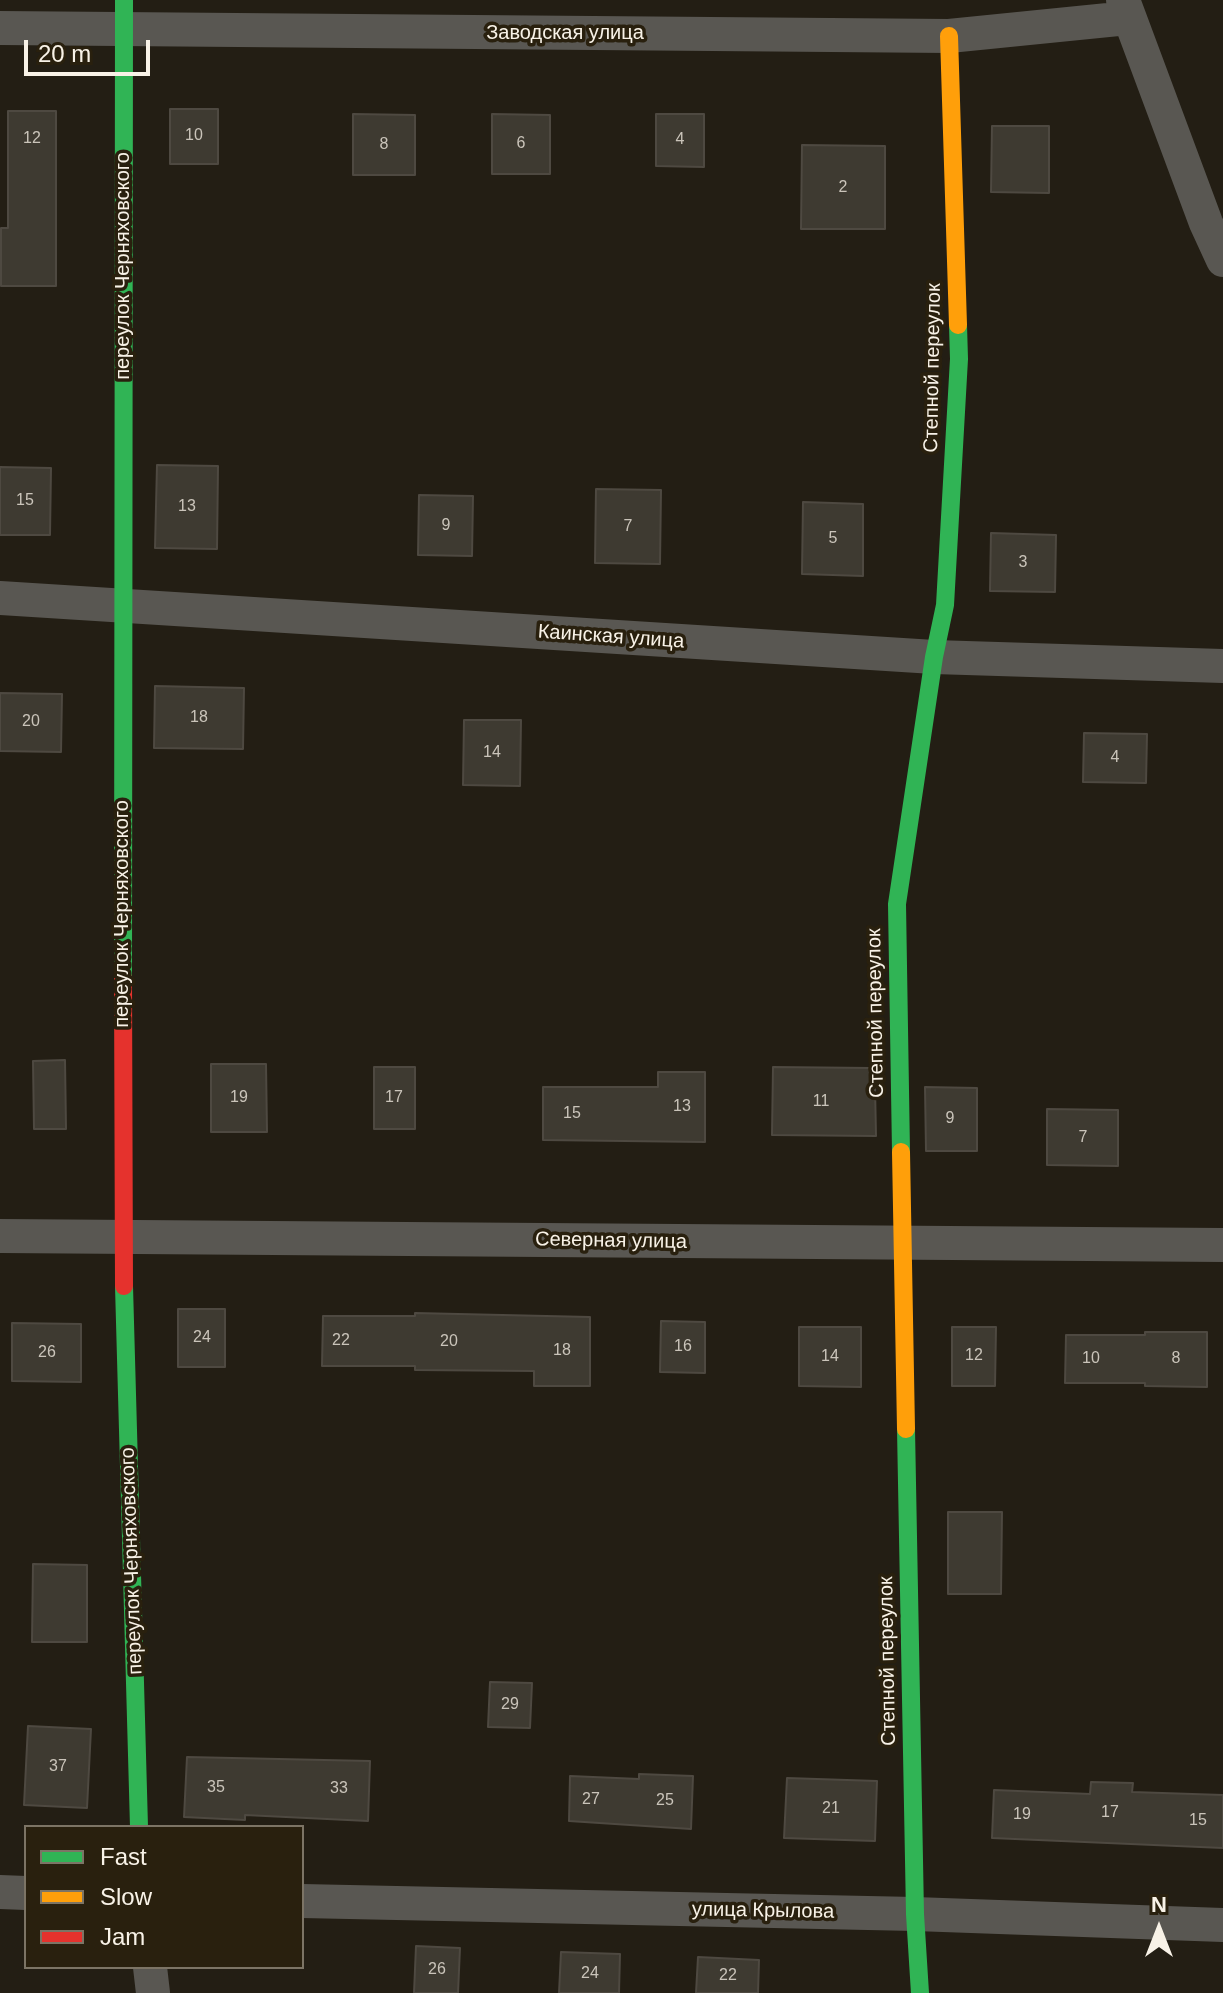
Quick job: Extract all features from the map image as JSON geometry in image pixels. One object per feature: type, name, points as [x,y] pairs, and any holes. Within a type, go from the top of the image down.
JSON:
[{"type":"street","name":"Заводская улица","points":[[0,28],[124,14],[949,36],[1125,9]]},
{"type":"street","points":[[1125,9],[1223,260]]},
{"type":"street","name":"переулок Черняховского","points":[[124,14],[123,1235],[139,1825]]},
{"type":"street","name":"Степной переулок","points":[[920,1993],[915,1914],[897,904],[934,657],[945,605],[959,359],[949,36]]},
{"type":"street","name":"Каинская улица","points":[[0,598],[934,657],[1223,666]]},
{"type":"street","name":"Северная улица","points":[[0,1236],[1223,1245]]},
{"type":"street","points":[[0,1892],[24,1893]]},
{"type":"street","name":"улица Крылова","points":[[304,1901],[915,1914],[1223,1925]]},
{"type":"street","points":[[150,1969],[153,1993]]},
{"type":"building","points":[[170,109],[218,109],[218,164],[170,164]]},
{"type":"building","points":[[8,111],[56,111],[56,286],[1,286],[1,228],[8,228]]},
{"type":"building","points":[[353,114],[415,115],[415,175],[353,175]]},
{"type":"building","points":[[492,114],[550,115],[550,174],[492,174]]},
{"type":"building","points":[[656,114],[704,114],[704,167],[656,166]]},
{"type":"building","points":[[992,126],[1049,126],[1049,193],[991,192]]},
{"type":"building","points":[[802,145],[885,146],[885,229],[801,229]]},
{"type":"building","points":[[157,465],[218,466],[217,549],[155,548]]},
{"type":"building","points":[[0,467],[51,468],[50,535],[0,535]]},
{"type":"building","points":[[596,489],[661,490],[660,564],[595,563]]},
{"type":"building","points":[[419,495],[473,496],[472,556],[418,555]]},
{"type":"building","points":[[803,502],[863,504],[863,576],[802,574]]},
{"type":"building","points":[[991,533],[1056,535],[1055,592],[990,591]]},
{"type":"building","points":[[155,686],[244,688],[243,749],[154,748]]},
{"type":"building","points":[[0,693],[62,694],[61,752],[0,751]]},
{"type":"building","points":[[464,720],[521,720],[520,786],[463,785]]},
{"type":"building","points":[[1084,733],[1147,734],[1146,783],[1083,782]]},
{"type":"building","points":[[65,1060],[66,1129],[34,1129],[33,1061]]},
{"type":"building","points":[[211,1064],[266,1064],[267,1132],[211,1132]]},
{"type":"building","points":[[374,1067],[415,1067],[415,1129],[374,1129]]},
{"type":"building","points":[[773,1067],[871,1068],[871,1086],[875,1086],[876,1136],[772,1135]]},
{"type":"building","points":[[658,1072],[705,1072],[705,1142],[543,1140],[543,1087],[658,1087]]},
{"type":"building","points":[[925,1087],[977,1088],[977,1151],[926,1151]]},
{"type":"building","points":[[1047,1109],[1118,1110],[1118,1166],[1047,1165]]},
{"type":"building","points":[[178,1309],[225,1309],[225,1367],[178,1367]]},
{"type":"building","points":[[415,1313],[590,1317],[590,1386],[534,1386],[534,1371],[322,1366],[323,1316],[415,1316]]},
{"type":"building","points":[[661,1321],[705,1322],[705,1373],[660,1372]]},
{"type":"building","points":[[12,1323],[81,1324],[81,1382],[12,1381]]},
{"type":"building","points":[[799,1327],[861,1327],[861,1387],[799,1386]]},
{"type":"building","points":[[952,1327],[996,1327],[995,1386],[952,1386]]},
{"type":"building","points":[[1145,1332],[1207,1332],[1207,1387],[1065,1383],[1066,1335],[1145,1335]]},
{"type":"building","points":[[948,1512],[1002,1512],[1001,1594],[948,1594]]},
{"type":"building","points":[[33,1564],[87,1565],[87,1642],[32,1642]]},
{"type":"building","points":[[490,1682],[532,1683],[530,1728],[488,1727]]},
{"type":"building","points":[[28,1726],[91,1729],[87,1808],[24,1805]]},
{"type":"building","points":[[187,1757],[370,1761],[368,1821],[245,1815],[245,1820],[184,1817]]},
{"type":"building","points":[[639,1774],[693,1776],[691,1829],[569,1821],[570,1776],[639,1779]]},
{"type":"building","points":[[787,1778],[877,1781],[875,1841],[784,1838]]},
{"type":"building","points":[[1091,1782],[1133,1783],[1132,1792],[1223,1795],[1223,1848],[992,1838],[994,1790],[1090,1794]]},
{"type":"building","points":[[416,1946],[460,1948],[458,1993],[414,1993]]},
{"type":"building","points":[[561,1952],[620,1954],[619,1993],[559,1993]]},
{"type":"building","points":[[698,1957],[759,1960],[758,1993],[696,1993]]},
{"type":"traffic: fast","points":[[123,978],[124,0]]},
{"type":"traffic: fast","points":[[901,1152],[897,904],[934,657],[945,605],[959,359],[958,325]]},
{"type":"traffic: fast","points":[[124,1286],[139,1825]]},
{"type":"traffic: fast","points":[[906,1429],[915,1914],[920,1993]]},
{"type":"traffic: slow","points":[[949,36],[958,325]]},
{"type":"traffic: slow","points":[[901,1152],[906,1429]]},
{"type":"traffic: jam","points":[[123,978],[124,1286]]}]
